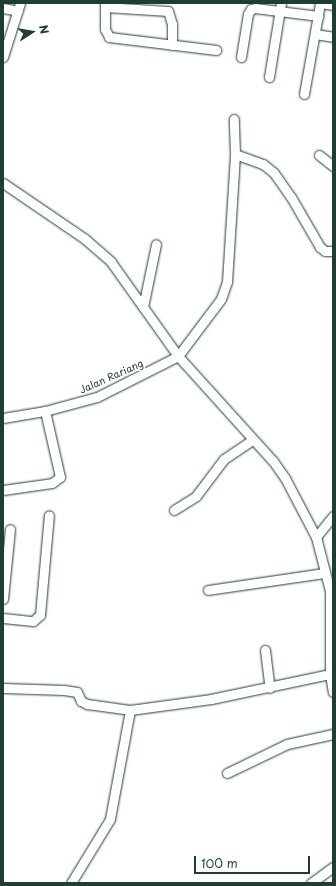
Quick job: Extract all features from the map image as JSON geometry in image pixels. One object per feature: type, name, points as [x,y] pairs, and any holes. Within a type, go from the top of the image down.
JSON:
[{"type":"street","points":[[304,94],[320,3],[333,5]]},
{"type":"street","points":[[172,45],[172,24],[168,11],[105,5],[105,29],[109,37],[172,45],[216,50]]},
{"type":"street","points":[[3,8],[19,7],[3,57]]},
{"type":"street","points":[[241,58],[248,14],[251,9],[281,7],[318,16]]},
{"type":"street","points":[[269,77],[281,7]]},
{"type":"street","points":[[315,34],[333,37]]},
{"type":"street","points":[[178,356],[221,299],[227,282],[235,154],[234,119]]},
{"type":"street","points":[[235,154],[263,164],[274,173],[292,197],[320,247],[325,251],[333,251]]},
{"type":"street","points":[[319,155],[333,166]]},
{"type":"street","points":[[3,183],[85,239],[111,262],[178,356],[252,440],[274,461],[286,478],[316,537],[325,573],[331,605],[330,674],[333,692]]},
{"type":"street","points":[[143,307],[156,244]]},
{"type":"street","name":"Jalan Rariang","points":[[3,418],[45,411],[97,397],[178,356]]},
{"type":"street","points":[[3,490],[52,483],[60,477],[45,411]]},
{"type":"street","points":[[174,510],[196,496],[224,459],[252,440]]},
{"type":"street","points":[[3,618],[33,621],[40,615],[49,515]]},
{"type":"street","points":[[316,537],[333,516]]},
{"type":"street","points":[[3,599],[10,530]]},
{"type":"street","points":[[208,590],[325,573]]},
{"type":"street","points":[[265,650],[270,688]]},
{"type":"street","points":[[3,688],[64,690],[77,692],[81,701],[87,704],[130,710],[211,700],[330,674]]},
{"type":"street","points":[[71,883],[110,819],[130,710]]},
{"type":"street","points":[[227,773],[287,744],[333,734]]},
{"type":"street","points":[[311,883],[333,867]]}]
